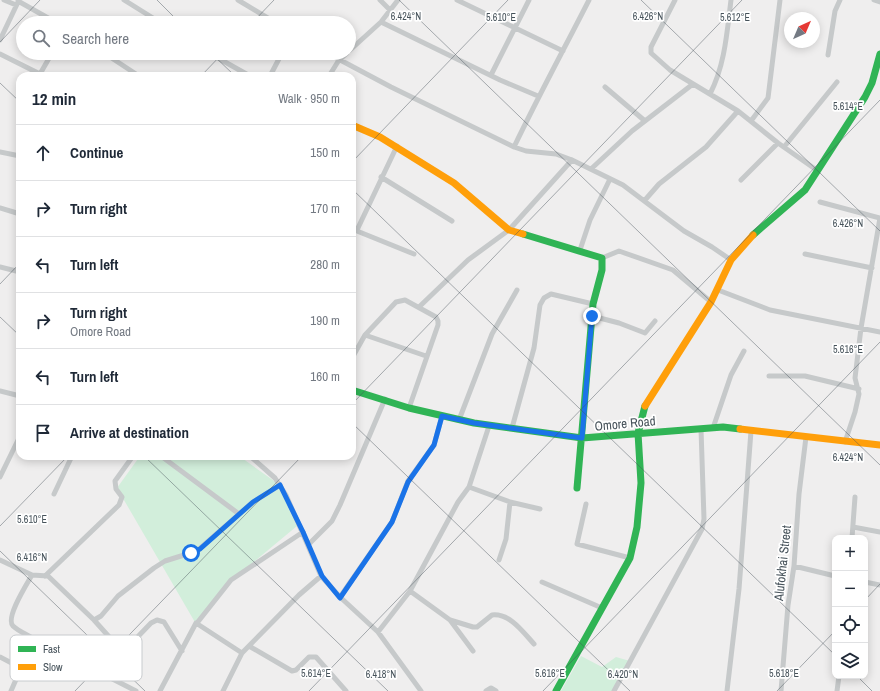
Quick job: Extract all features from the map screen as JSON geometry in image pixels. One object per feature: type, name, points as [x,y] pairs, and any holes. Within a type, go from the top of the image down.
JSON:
[{"type":"street","points":[[4,0],[18,2],[44,16]]},
{"type":"street","points":[[124,0],[150,16]]},
{"type":"street","points":[[238,0],[264,16]]},
{"type":"street","points":[[380,0],[390,10]]},
{"type":"street","points":[[356,45],[381,22],[398,0]]},
{"type":"street","points":[[457,0],[563,51]]},
{"type":"street","points":[[491,75],[529,0]]},
{"type":"street","points":[[675,0],[651,48],[651,53],[670,70],[738,111],[778,143],[818,171]]},
{"type":"street","points":[[710,94],[718,77],[731,0]]},
{"type":"street","points":[[751,121],[768,98],[780,0]]},
{"type":"street","points":[[828,55],[835,10],[840,0]]},
{"type":"street","points":[[874,0],[880,2]]},
{"type":"street","points":[[514,147],[538,96],[563,51],[587,1]]},
{"type":"street","points":[[0,40],[18,2]]},
{"type":"street","points":[[381,22],[538,96]]},
{"type":"street","points":[[0,54],[36,72]]},
{"type":"street","points":[[556,691],[630,558],[637,527],[641,483],[638,433],[646,403],[711,302],[731,260],[746,241],[805,190],[818,171],[865,97],[872,83],[880,54]]},
{"type":"street","points":[[43,72],[49,60]]},
{"type":"street","points":[[115,60],[133,72]]},
{"type":"street","points":[[221,60],[243,72]]},
{"type":"street","points":[[272,72],[278,60]]},
{"type":"street","points":[[332,72],[339,60],[514,147],[526,151],[556,154],[590,168],[623,185],[645,200],[684,231],[731,260]]},
{"type":"street","points":[[784,147],[837,82]]},
{"type":"street","points":[[590,168],[645,121],[693,84]]},
{"type":"street","points":[[605,86],[645,121]]},
{"type":"street","points":[[645,200],[659,184],[706,147],[738,111]]},
{"type":"street","points":[[356,127],[380,136],[454,183],[509,230],[600,256],[602,258]]},
{"type":"street","points":[[741,180],[778,143]]},
{"type":"street","points":[[356,226],[397,146]]},
{"type":"street","points":[[0,152],[16,155]]},
{"type":"street","points":[[419,307],[468,260],[509,230],[572,160]]},
{"type":"street","points":[[381,177],[452,221]]},
{"type":"street","points":[[580,250],[590,220],[610,179]]},
{"type":"street","points":[[820,202],[880,218],[861,328],[855,378],[859,389],[855,412],[845,442]]},
{"type":"street","points":[[0,208],[16,213]]},
{"type":"street","points":[[356,231],[414,254]]},
{"type":"street","points":[[602,258],[619,251],[673,270],[711,302]]},
{"type":"street","points":[[805,254],[872,268]]},
{"type":"street","points":[[577,488],[593,304],[602,270],[602,258]]},
{"type":"street","points":[[0,267],[16,271]]},
{"type":"street","points":[[459,420],[492,334],[517,290]]},
{"type":"street","points":[[718,290],[770,310],[880,332]]},
{"type":"street","points":[[512,428],[528,377],[540,305],[544,298],[551,294],[593,304]]},
{"type":"street","points":[[356,351],[365,335],[396,302],[405,300],[436,317],[438,321],[409,408]]},
{"type":"street","points":[[592,316],[619,322],[645,334],[655,321]]},
{"type":"street","points":[[365,335],[426,356]]},
{"type":"street","points":[[713,428],[731,375],[744,351]]},
{"type":"street","points":[[769,376],[805,376],[859,389]]},
{"type":"street","points":[[0,391],[16,395]]},
{"type":"street","name":"Omore Road","points":[[356,391],[409,408],[459,420],[489,426],[582,438],[723,427],[880,445]]},
{"type":"street","points":[[308,545],[332,520],[340,505],[385,400]]},
{"type":"street","points":[[340,598],[392,522],[408,482],[434,445],[442,416]]},
{"type":"street","points":[[378,632],[410,591],[458,502],[469,487],[489,426]]},
{"type":"street","points":[[614,691],[702,529],[704,519],[701,429]]},
{"type":"street","points":[[727,691],[739,589],[751,431]]},
{"type":"street","name":"Alufokhai Street","points":[[781,691],[788,605],[794,566],[799,494],[806,437]]},
{"type":"street","points":[[0,476],[16,444]]},
{"type":"street","points":[[54,494],[70,460]]},
{"type":"street","points":[[45,576],[119,505],[122,497],[116,489],[115,482],[130,460]]},
{"type":"street","points":[[166,460],[239,514]]},
{"type":"street","points":[[255,460],[275,478],[280,485],[322,576],[340,598],[378,632],[421,691]]},
{"type":"street","points":[[94,620],[101,616],[118,596],[154,568],[165,561],[197,551],[228,526],[253,502],[280,485]]},
{"type":"street","points":[[469,487],[510,502],[540,509]]},
{"type":"street","points":[[852,535],[854,497]]},
{"type":"street","points":[[499,560],[506,539],[510,502]]},
{"type":"street","points":[[586,504],[577,544],[630,558]]},
{"type":"street","points":[[853,527],[880,532]]},
{"type":"street","points":[[160,691],[197,623],[231,580],[303,532]]},
{"type":"street","points":[[0,560],[32,575],[48,576],[107,635]]},
{"type":"street","points":[[794,566],[832,575]]},
{"type":"street","points":[[28,635],[13,626],[10,622],[11,614],[32,575]]},
{"type":"street","points":[[223,691],[242,653],[299,595],[322,576]]},
{"type":"street","points":[[542,582],[602,608]]},
{"type":"street","points":[[868,583],[880,585]]},
{"type":"street","points":[[410,591],[450,620],[473,651]]},
{"type":"street","points":[[450,620],[477,627],[492,615],[498,614],[506,617],[534,644]]},
{"type":"street","points":[[139,635],[151,623],[161,620],[168,628],[182,651]]},
{"type":"street","points":[[197,623],[242,653]]},
{"type":"street","points":[[249,646],[292,671],[296,670],[309,657],[316,657],[346,691]]},
{"type":"street","points":[[0,656],[10,662]]},
{"type":"street","points":[[837,691],[839,679]]},
{"type":"street","points":[[11,691],[15,681]]},
{"type":"street","points":[[116,681],[133,690]]},
{"type":"street","points":[[486,691],[491,688],[496,691]]},
{"type":"green space","points":[[137,460],[245,460],[277,483],[297,526],[232,580],[196,624],[117,488]]},
{"type":"green space","points":[[581,656],[602,667],[616,657],[630,661],[613,691],[561,691]]},
{"type":"traffic: fast","points":[[753,235],[805,190],[865,97],[872,83],[880,54]]},
{"type":"traffic: fast","points":[[523,234],[602,258],[602,270],[593,304],[577,488]]},
{"type":"traffic: fast","points":[[356,391],[409,408],[474,423],[582,438],[723,427],[740,429]]},
{"type":"traffic: fast","points":[[556,691],[630,558],[637,527],[641,483],[638,433],[645,406]]},
{"type":"traffic: slow","points":[[356,127],[380,137],[454,183],[509,230],[523,234]]},
{"type":"traffic: slow","points":[[645,406],[711,302],[731,260],[753,235]]},
{"type":"traffic: slow","points":[[740,429],[880,445]]},
{"type":"route","points":[[191,553],[200,549],[228,526],[253,502],[280,485],[286,495],[322,576],[340,598],[349,582],[377,545],[392,522],[408,482],[438,437],[442,416],[489,426],[582,438],[592,316]]}]
